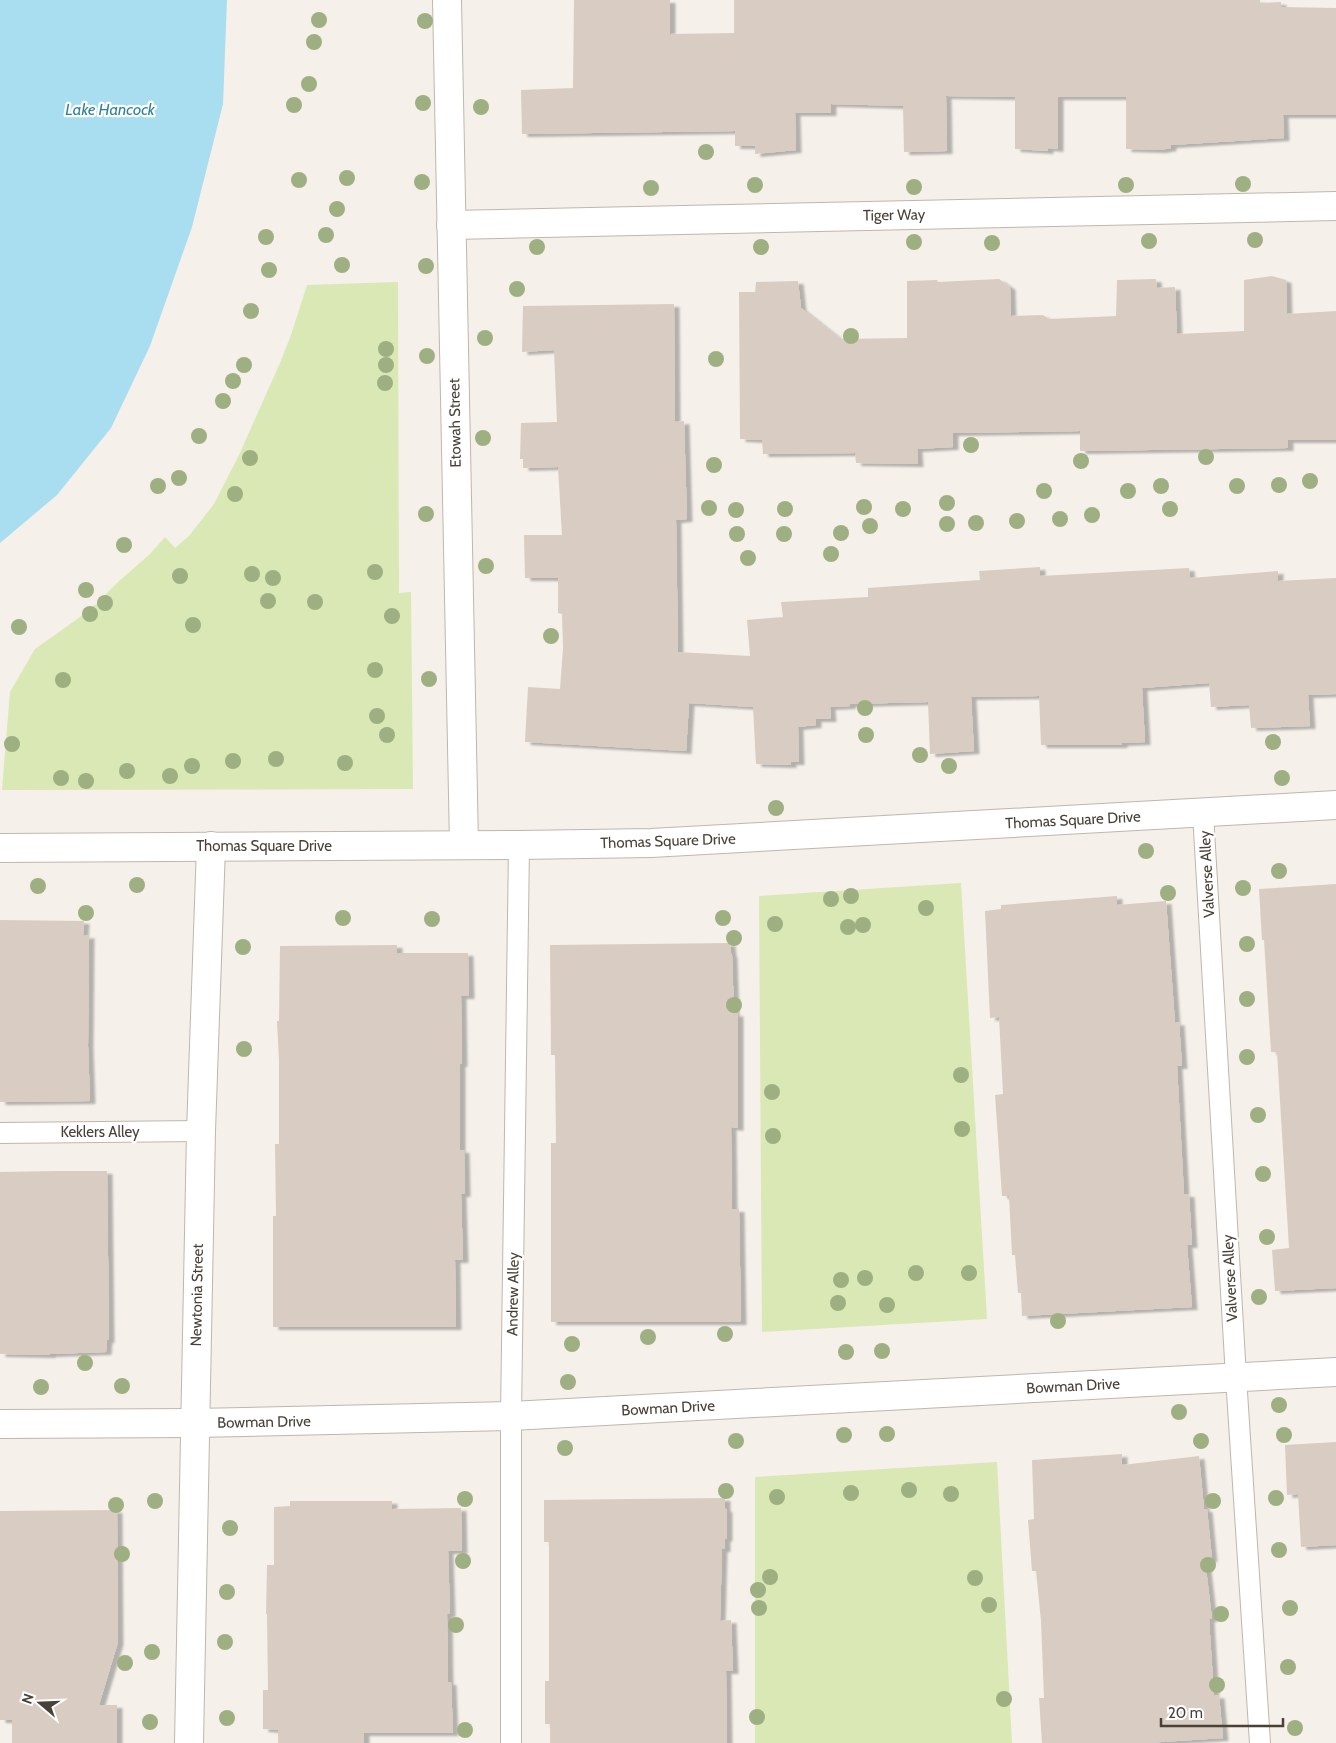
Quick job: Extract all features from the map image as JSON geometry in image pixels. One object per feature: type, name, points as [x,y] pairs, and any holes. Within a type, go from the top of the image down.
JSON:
[{"type":"street","name":"Etowah Street","points":[[446,0],[464,845]]},
{"type":"street","name":"Tiger Way","points":[[451,225],[1336,206]]},
{"type":"street","name":"Thomas Square Drive","points":[[0,848],[651,843],[1336,806]]},
{"type":"street","name":"Newtonia Street","points":[[189,1743],[201,1131],[210,846]]},
{"type":"street","name":"Bowman Drive","points":[[0,1424],[195,1423],[511,1416],[1336,1372]]},
{"type":"lane","name":"Valverse Alley","points":[[1203,813],[1236,1377],[1260,1743]]},
{"type":"lane","name":"Andrew Alley","points":[[511,1743],[511,1416],[519,845]]},
{"type":"lane","name":"Keklers Alley","points":[[0,1133],[201,1131]]},
{"type":"green space","points":[[398,282],[399,593],[411,592],[413,789],[2,790],[10,692],[35,649],[96,604],[150,554],[165,537],[175,548],[189,536],[214,504],[239,455],[280,363],[307,285]]},
{"type":"green space","points":[[961,883],[987,1319],[762,1332],[759,896]]},
{"type":"green space","points":[[997,1462],[1012,1743],[755,1743],[755,1477]]},
{"type":"water","name":"Lake Hancock","points":[[0,0],[227,0],[223,104],[192,227],[150,346],[111,428],[57,495],[0,543]]},
{"type":"building","points":[[574,0],[670,0],[670,34],[734,33],[734,0],[1260,0],[1260,3],[1281,2],[1281,7],[1336,8],[1336,115],[1283,115],[1284,138],[1171,145],[1171,148],[1161,150],[1126,149],[1126,97],[1058,97],[1058,149],[1048,148],[1048,151],[1015,149],[1015,97],[946,96],[947,151],[904,152],[903,106],[831,104],[831,113],[795,113],[796,150],[755,154],[755,146],[735,146],[735,131],[522,134],[521,90],[573,88]]},
{"type":"building","points":[[1272,276],[1286,280],[1287,314],[1336,311],[1336,440],[1288,440],[1288,448],[1080,451],[1080,431],[953,433],[953,447],[917,449],[918,464],[856,463],[855,453],[763,454],[762,440],[740,439],[739,292],[755,292],[756,282],[798,281],[801,308],[840,339],[907,338],[907,281],[937,280],[938,282],[999,279],[1010,287],[1011,316],[1043,315],[1049,319],[1116,316],[1117,280],[1156,279],[1157,288],[1175,287],[1177,334],[1244,331],[1244,280]]},
{"type":"building","points":[[674,304],[675,422],[684,421],[687,519],[676,520],[678,652],[750,656],[747,620],[783,617],[781,602],[868,597],[868,588],[980,580],[979,571],[1040,567],[1040,576],[1189,568],[1190,578],[1278,571],[1278,581],[1336,578],[1336,694],[1308,695],[1310,726],[1251,728],[1249,705],[1211,707],[1209,683],[1142,688],[1145,742],[1122,743],[1122,745],[1041,745],[1039,696],[971,697],[974,751],[930,754],[928,702],[850,704],[850,706],[830,707],[831,719],[816,719],[816,725],[798,727],[799,762],[791,762],[791,765],[756,764],[753,707],[689,703],[686,751],[525,742],[528,687],[560,689],[563,648],[562,614],[558,613],[558,578],[525,578],[524,535],[562,535],[558,467],[523,468],[523,459],[520,459],[521,423],[557,422],[554,350],[522,352],[523,306]]},
{"type":"building","points":[[1336,884],[1336,1288],[1275,1291],[1272,1250],[1289,1248],[1277,1052],[1271,1052],[1259,889]]},
{"type":"building","points":[[1117,896],[1117,905],[1166,901],[1175,1023],[1179,1022],[1182,1066],[1177,1066],[1184,1194],[1189,1194],[1192,1245],[1187,1245],[1192,1307],[1022,1316],[1021,1293],[1018,1293],[1015,1255],[1012,1255],[1009,1196],[1002,1196],[995,1095],[1003,1094],[999,1017],[990,1018],[985,911],[1001,909],[1001,905]]},
{"type":"building","points":[[0,920],[84,921],[83,936],[89,935],[88,1046],[90,1101],[0,1102]]},
{"type":"building","points":[[730,943],[734,1014],[738,1013],[738,1128],[731,1127],[732,1209],[739,1209],[741,1322],[551,1322],[551,1143],[556,1143],[555,1055],[551,1055],[550,945]]},
{"type":"building","points":[[397,945],[397,953],[468,953],[469,996],[461,996],[460,1150],[464,1150],[465,1194],[461,1194],[463,1260],[455,1260],[456,1327],[273,1327],[273,1216],[276,1216],[275,1144],[279,1144],[277,1021],[279,1021],[280,946]]},
{"type":"building","points":[[107,1171],[109,1340],[107,1340],[106,1352],[50,1355],[0,1354],[0,1172]]},
{"type":"building","points":[[1336,1442],[1336,1545],[1301,1547],[1298,1494],[1287,1495],[1285,1445]]},
{"type":"building","points":[[1122,1454],[1122,1465],[1199,1456],[1204,1509],[1207,1509],[1212,1559],[1205,1560],[1212,1619],[1209,1619],[1214,1696],[1219,1695],[1223,1738],[1146,1743],[1042,1743],[1039,1698],[1044,1698],[1041,1621],[1036,1571],[1032,1571],[1028,1520],[1034,1519],[1032,1460]]},
{"type":"building","points":[[725,1498],[727,1538],[725,1539],[725,1549],[722,1549],[720,1621],[731,1620],[733,1671],[726,1671],[727,1743],[550,1743],[550,1724],[545,1724],[545,1681],[549,1681],[549,1542],[544,1542],[544,1500]]},
{"type":"building","points":[[290,1501],[392,1501],[392,1509],[461,1508],[462,1551],[448,1551],[450,1614],[447,1614],[448,1682],[451,1682],[453,1733],[364,1733],[364,1743],[278,1743],[278,1730],[263,1729],[263,1690],[268,1690],[267,1565],[274,1565],[274,1507],[290,1506]]},
{"type":"building","points":[[117,1510],[118,1642],[99,1705],[117,1705],[117,1743],[12,1743],[12,1720],[0,1720],[0,1511]]}]
